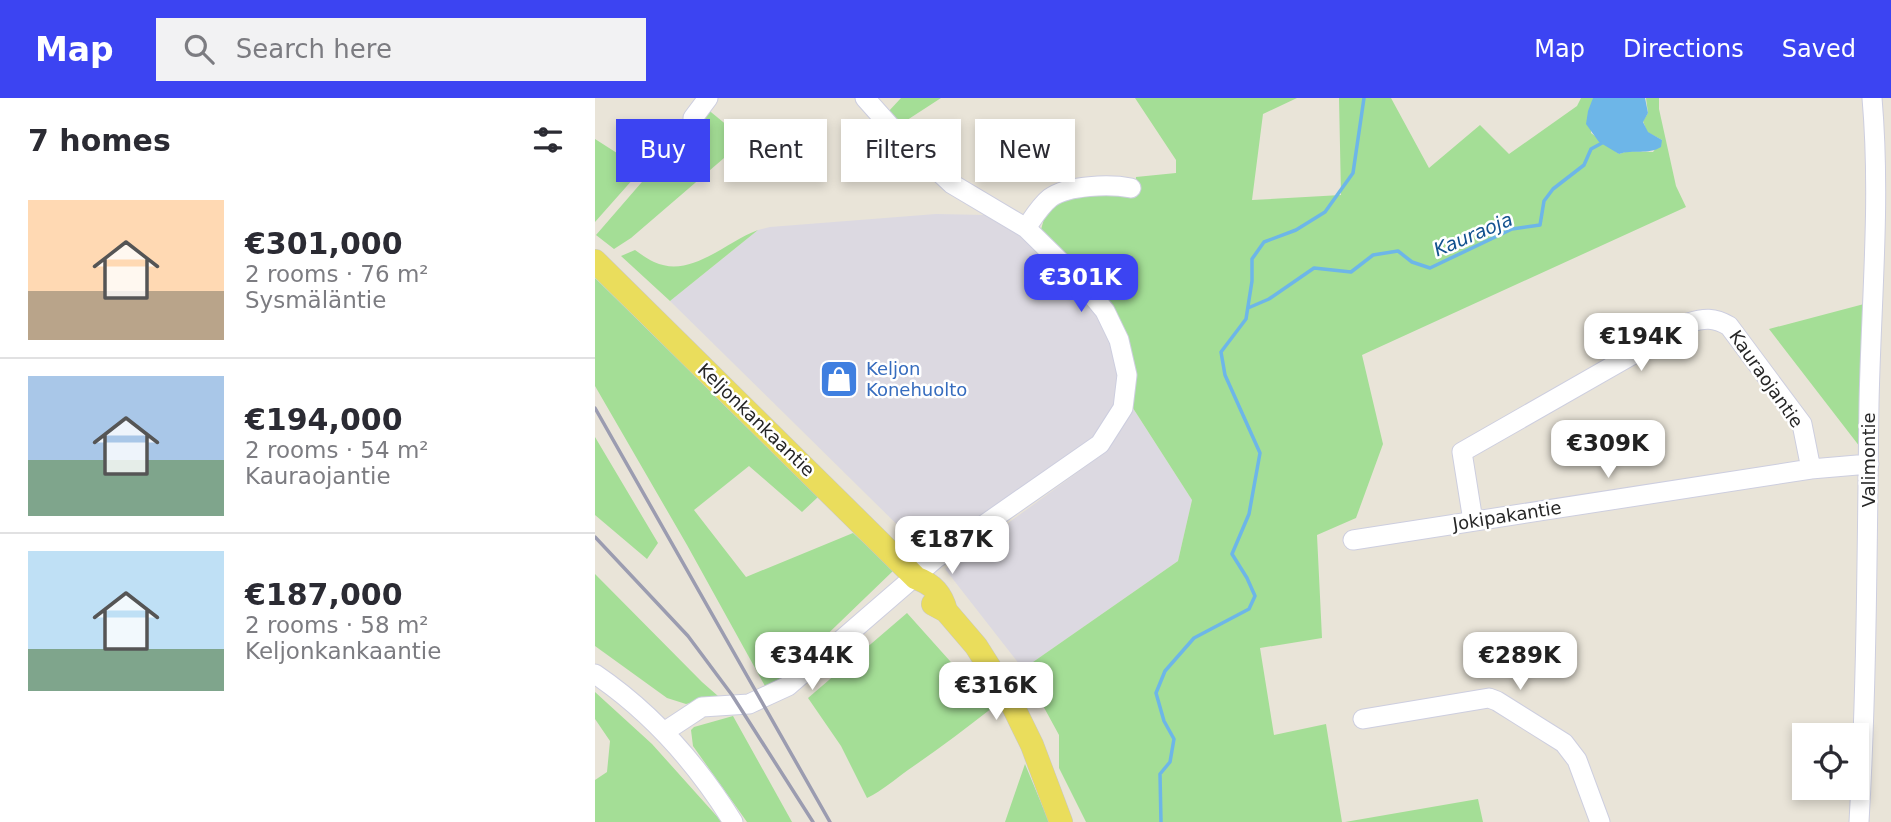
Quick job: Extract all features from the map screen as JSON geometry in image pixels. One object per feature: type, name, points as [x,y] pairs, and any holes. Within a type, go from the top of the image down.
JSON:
[{"type":"main road","name":"Keljonkankaantie","points":[[595,261],[915,577],[920,590],[935,606],[946,611],[976,646],[1009,698],[1032,746],[1062,822]]},
{"type":"street","points":[[692,118],[708,98]]},
{"type":"street","points":[[664,732],[702,707],[749,704],[788,687],[915,577],[1100,444],[1123,408],[1127,375],[1119,340],[1105,310],[1081,282],[1026,228],[952,184],[890,126],[865,98]]},
{"type":"street","name":"Valimontie","points":[[1859,822],[1864,726],[1869,403],[1877,203],[1872,98]]},
{"type":"street","points":[[1026,228],[1040,207],[1052,197],[1068,190],[1115,185],[1131,188]]},
{"type":"street","name":"Kauraojantie","points":[[1473,522],[1462,452],[1688,323],[1702,318],[1717,319],[1729,326],[1802,424],[1811,469]]},
{"type":"street","name":"Jokipakantie","points":[[1353,540],[1811,469],[1869,464]]},
{"type":"street","points":[[595,674],[632,702],[664,732],[701,775],[733,822]]},
{"type":"street","points":[[1363,719],[1489,698],[1497,701],[1564,744],[1577,760],[1601,822]]},
{"type":"shaded area","points":[[936,214],[986,215],[1021,233],[1076,285],[1098,315],[1114,342],[1120,377],[1117,406],[1095,439],[929,556],[670,301],[758,230]]},
{"type":"shaded area","points":[[1131,405],[1192,500],[1178,561],[1023,669],[945,569],[1107,451]]},
{"type":"green space","points":[[901,98],[941,98],[909,119],[896,119],[888,112]]},
{"type":"green space","points":[[1135,98],[1297,98],[1263,114],[1252,200],[1341,195],[1339,98],[1391,98],[1429,168],[1480,125],[1509,154],[1577,106],[1581,98],[1593,98],[1591,133],[1619,154],[1628,151],[1653,152],[1662,140],[1647,132],[1643,121],[1648,113],[1646,98],[1659,98],[1676,186],[1686,207],[1362,355],[1383,444],[1356,518],[1317,535],[1322,638],[1260,648],[1274,735],[1326,724],[1342,822],[1086,822],[1059,768],[1059,735],[1023,669],[1178,561],[1192,500],[1131,405],[1126,338],[1040,233],[1044,219],[1058,200],[1135,191],[1136,177],[1176,173],[1176,160]]},
{"type":"green space","points":[[706,108],[724,123],[724,158],[710,170],[710,119],[696,119]]},
{"type":"green space","points":[[595,139],[616,152],[616,182],[630,182],[595,222]]},
{"type":"green space","points":[[642,182],[696,182],[631,238],[614,249],[596,235]]},
{"type":"green space","points":[[758,230],[670,301],[621,256],[635,250],[654,262],[681,266],[708,257]]},
{"type":"green space","points":[[595,278],[818,497],[802,512],[749,466],[694,510],[746,577],[853,533],[894,570],[783,677],[765,686],[595,386]]},
{"type":"green space","points":[[1864,304],[1860,447],[1769,329]]},
{"type":"green space","points":[[595,437],[658,543],[647,559],[595,515]]},
{"type":"green space","points":[[595,574],[718,696],[686,704],[667,698],[595,646]]},
{"type":"green space","points":[[907,613],[992,708],[867,798],[841,746],[808,698]]},
{"type":"green space","points":[[595,692],[652,744],[722,822],[595,822],[595,780],[607,772],[610,741],[595,719]]},
{"type":"green space","points":[[733,716],[792,822],[747,822],[693,746],[691,730],[694,727]]},
{"type":"green space","points":[[1025,764],[1049,822],[1005,822]]},
{"type":"green space","points":[[1478,799],[1483,822],[1345,822]]},
{"type":"water","points":[[1593,98],[1645,98],[1648,113],[1643,122],[1648,132],[1662,140],[1661,147],[1651,151],[1619,154],[1599,142],[1586,124]]},
{"type":"waterway","points":[[1161,822],[1160,774],[1170,762],[1174,739],[1164,721],[1156,693],[1165,671],[1194,638],[1249,609],[1255,596],[1232,554],[1249,514],[1260,453],[1225,375],[1221,352],[1246,319],[1252,281],[1252,259],[1264,242],[1296,230],[1325,212],[1353,173],[1364,98]]},
{"type":"waterway","name":"Kauraoja","points":[[1248,308],[1269,299],[1314,268],[1351,272],[1373,255],[1398,251],[1412,262],[1430,268],[1512,229],[1540,225],[1544,201],[1553,189],[1584,165],[1591,149],[1602,143]]},
{"type":"railway","points":[[595,408],[830,822]]},
{"type":"railway","points":[[595,537],[688,636],[732,695],[813,822]]},
{"type":"place","name":"Keljon Konehuolto","points":[[839,379]]}]
